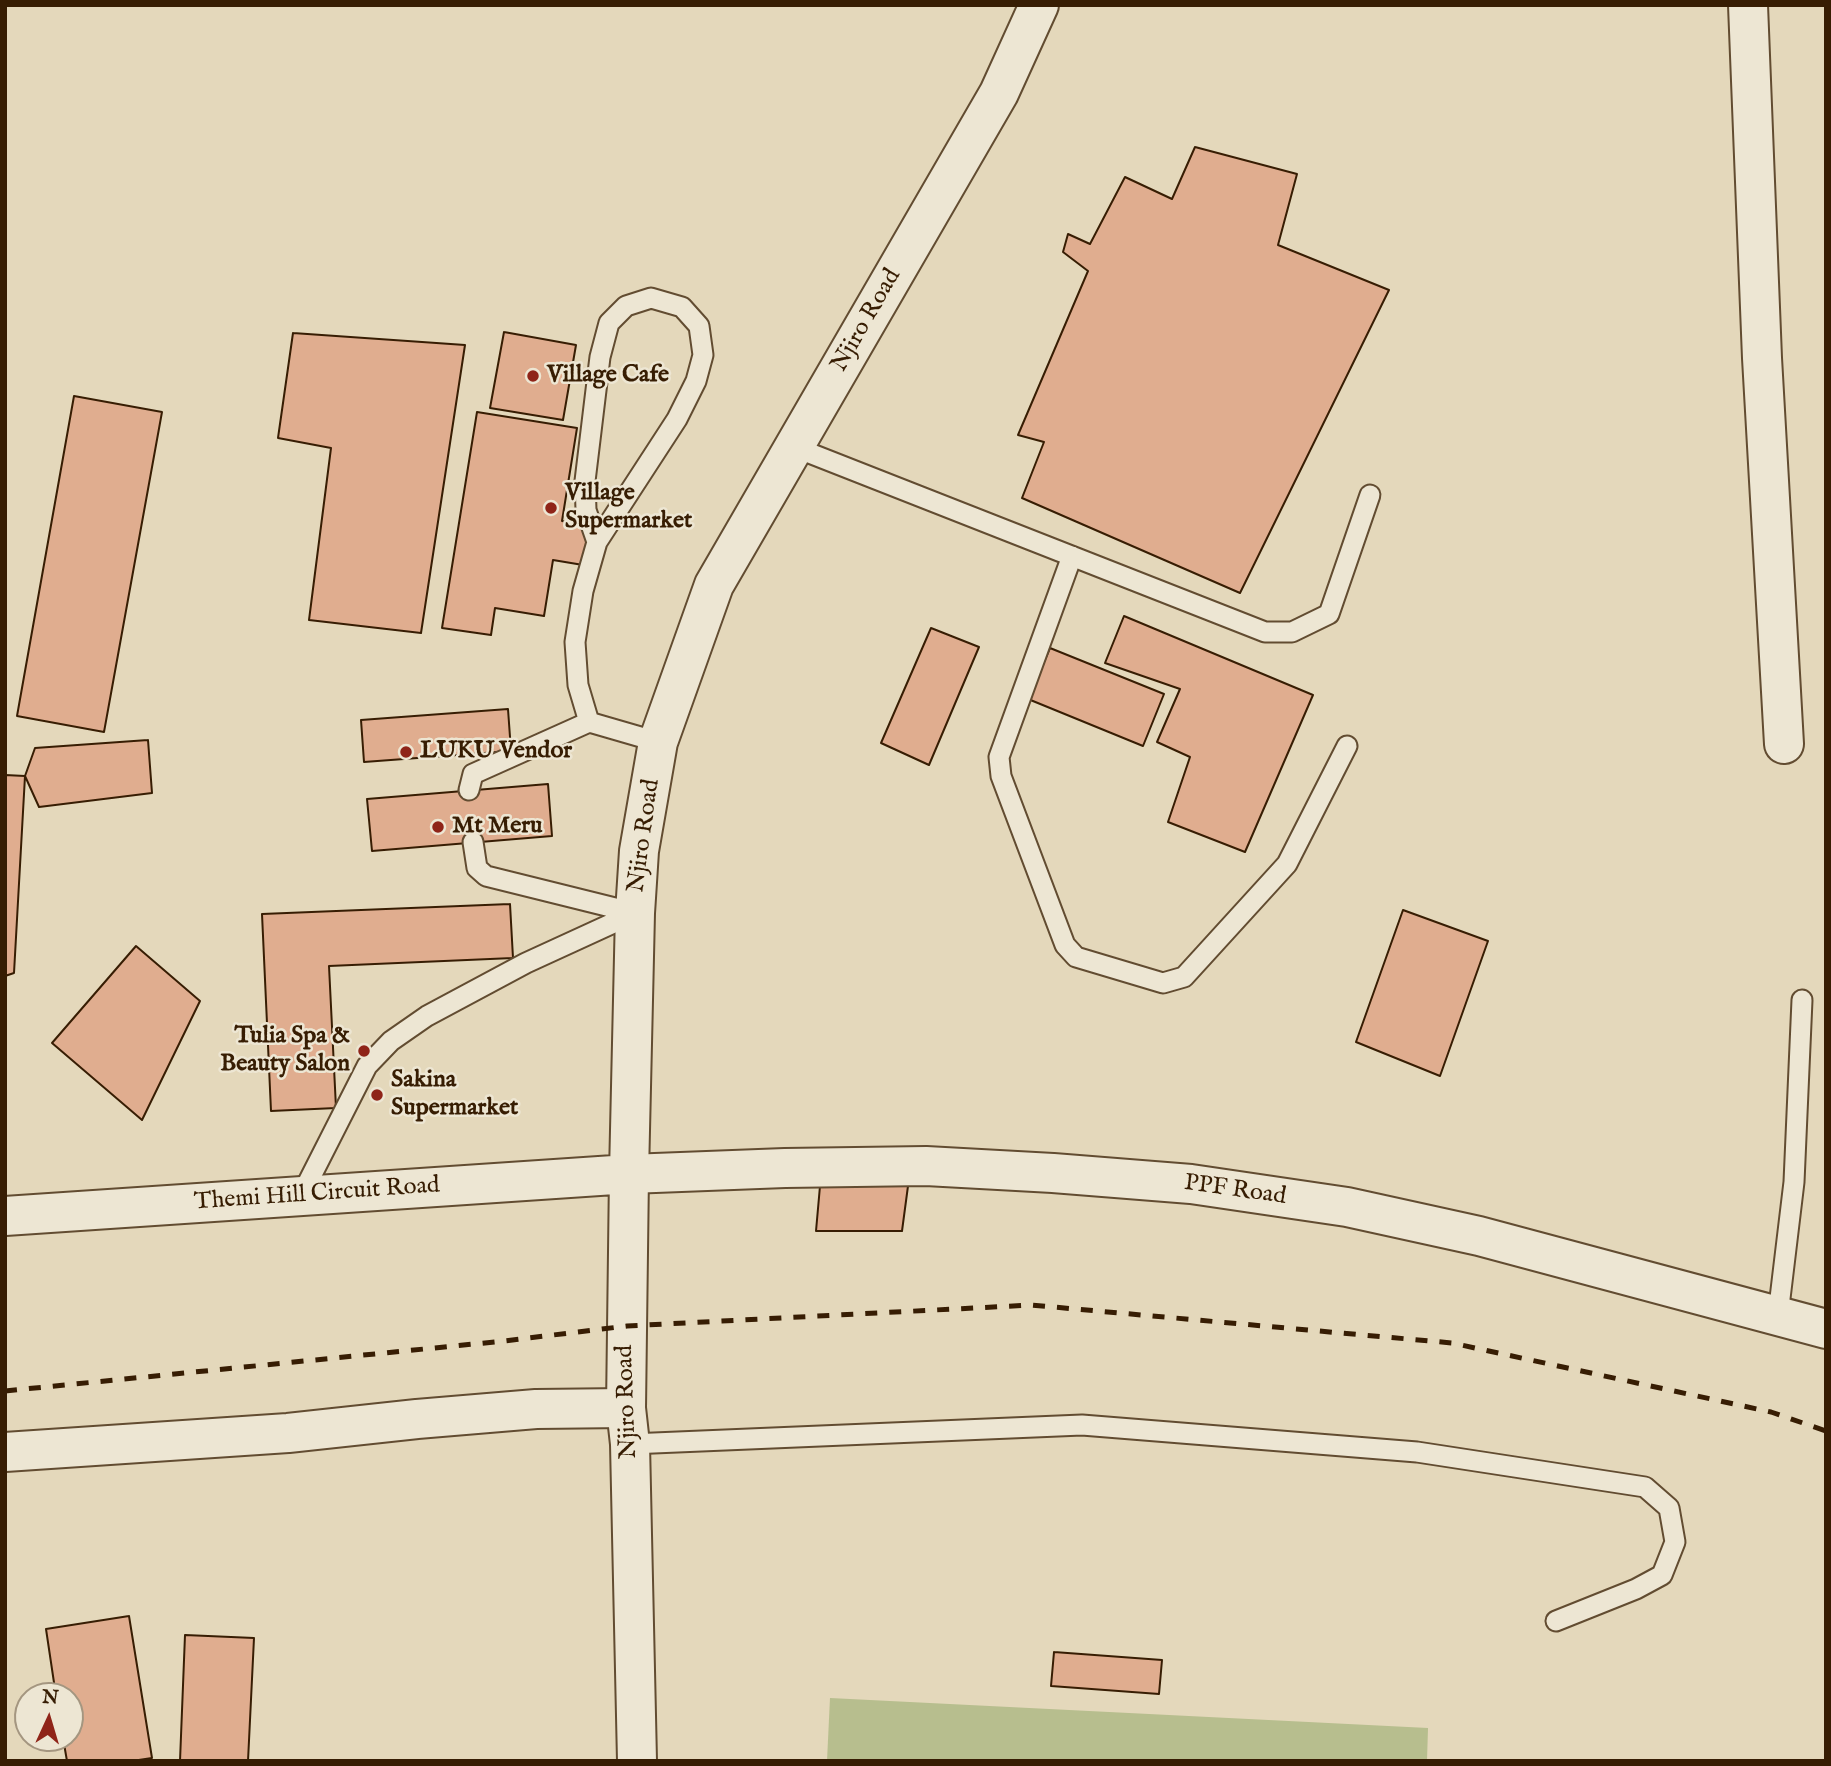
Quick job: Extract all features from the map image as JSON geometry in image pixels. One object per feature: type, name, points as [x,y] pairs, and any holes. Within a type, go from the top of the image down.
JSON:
[{"type":"street","name":"Njiro Road","points":[[637,1761],[628,1426],[629,1174],[635,912],[639,851],[658,741],[714,585],[999,93],[1039,5]]},
{"type":"street","points":[[1748,5],[1762,358],[1784,744]]},
{"type":"street","name":"PPF Road","points":[[629,1174],[926,1166],[1191,1184],[1347,1206],[1479,1236],[1826,1329]]},
{"type":"street","name":"Themi Hill Circuit Road","points":[[5,1216],[629,1174]]},
{"type":"street","points":[[5,1452],[288,1433],[536,1409],[628,1426]]},
{"type":"lane","points":[[589,722],[578,685],[575,642],[583,591],[597,542],[677,419],[696,382],[703,355],[699,326],[682,307],[651,298],[626,306],[609,323],[600,357],[585,481],[586,510],[597,542]]},
{"type":"lane","points":[[794,447],[1265,632],[1292,632],[1329,614],[1370,495]]},
{"type":"lane","points":[[1072,556],[999,757],[1001,776],[1065,945],[1076,957],[1163,982],[1184,977],[1287,864],[1347,746]]},
{"type":"lane","points":[[469,790],[473,774],[589,722],[658,741]]},
{"type":"lane","points":[[473,842],[477,868],[486,876],[635,912]]},
{"type":"lane","points":[[301,1196],[367,1066],[391,1041],[427,1016],[526,963],[635,912]]},
{"type":"lane","points":[[1778,1315],[1794,1182],[1802,1000]]},
{"type":"lane","points":[[628,1426],[1082,1425],[1417,1452],[1645,1487],[1669,1508],[1675,1542],[1662,1575],[1636,1589],[1556,1620]]},
{"type":"green space","points":[[830,1698],[1428,1728],[1427,1761],[827,1761]]},
{"type":"building","points":[[1195,147],[1297,174],[1278,245],[1389,290],[1240,593],[1022,498],[1044,442],[1018,435],[1088,271],[1063,252],[1068,234],[1090,244],[1125,177],[1172,199]]},
{"type":"building","name":"Village Cafe","points":[[504,332],[576,345],[563,420],[490,408]]},
{"type":"building","points":[[293,333],[465,345],[421,633],[309,620],[331,448],[278,438]]},
{"type":"building","points":[[74,396],[162,412],[104,732],[17,716]]},
{"type":"building","points":[[477,412],[577,428],[562,521],[589,526],[583,565],[553,560],[544,616],[495,608],[491,635],[442,628]]},
{"type":"building","points":[[1124,616],[1313,695],[1245,852],[1168,822],[1190,757],[1157,742],[1180,689],[1105,663]]},
{"type":"building","points":[[931,628],[979,647],[929,765],[881,743]]},
{"type":"building","points":[[1050,648],[1164,694],[1143,746],[1028,699]]},
{"type":"building","points":[[508,709],[511,751],[364,762],[361,720]]},
{"type":"building","points":[[148,740],[152,793],[39,807],[25,776],[35,748]]},
{"type":"building","points":[[5,775],[25,776],[14,973],[5,976]]},
{"type":"building","points":[[548,784],[552,836],[372,851],[367,799]]},
{"type":"building","points":[[510,904],[513,958],[329,966],[336,1108],[271,1111],[262,914]]},
{"type":"building","points":[[1403,910],[1488,941],[1440,1076],[1356,1042]]},
{"type":"building","points":[[136,946],[200,1001],[142,1120],[52,1043]]},
{"type":"building","points":[[820,1186],[908,1186],[902,1231],[816,1231]]},
{"type":"building","points":[[129,1616],[152,1758],[132,1761],[67,1761],[65,1752],[84,1752],[84,1682],[54,1682],[46,1629]]},
{"type":"building","points":[[185,1635],[254,1638],[248,1761],[180,1761]]},
{"type":"building","points":[[1054,1652],[1162,1660],[1159,1694],[1051,1686]]},
{"type":"railway","points":[[5,1391],[504,1341],[627,1326],[1031,1305],[1452,1343],[1771,1412],[1826,1431]]},
{"type":"place","name":"Village Cafe","points":[[533,376]]},
{"type":"place","name":"Village Supermarket","points":[[551,508]]},
{"type":"place","name":"LUKU Vendor","points":[[406,752]]},
{"type":"place","name":"Mt Meru","points":[[438,827]]},
{"type":"place","name":"Tulia Spa & Beauty Salon","points":[[364,1051]]},
{"type":"place","name":"Sakina Supermarket","points":[[377,1095]]}]
